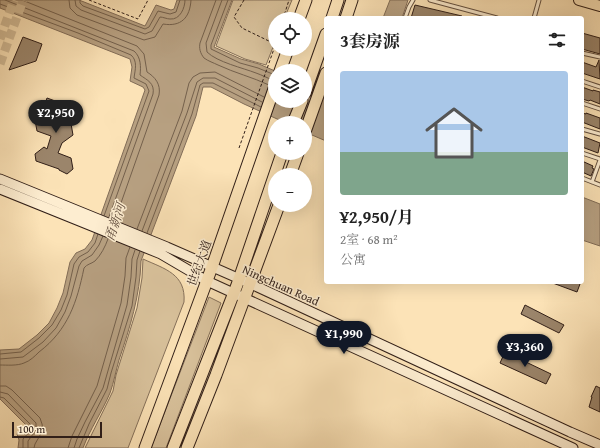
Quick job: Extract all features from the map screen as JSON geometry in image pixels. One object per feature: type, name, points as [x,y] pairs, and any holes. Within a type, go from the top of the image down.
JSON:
[{"type":"highway","points":[[302,12],[306,0]]},
{"type":"highway","points":[[333,16],[338,0]]},
{"type":"highway","points":[[347,16],[352,0]]},
{"type":"highway","points":[[312,73],[324,40]]},
{"type":"highway","points":[[311,116],[324,79]]},
{"type":"highway","name":"世纪大道","points":[[145,448],[207,281],[268,106]]},
{"type":"highway","points":[[187,448],[216,375],[239,296],[239,279],[280,160]]},
{"type":"highway","points":[[173,448],[239,296],[249,283],[276,212]]},
{"type":"main road","points":[[579,0],[600,6]]},
{"type":"main road","name":"Ningchuan Road","points":[[0,179],[79,210],[164,250]]},
{"type":"main road","name":"Ningchuan Road","points":[[0,189],[76,219],[212,267],[600,445]]},
{"type":"main road","points":[[164,250],[207,281],[573,448]]},
{"type":"lane","points":[[406,16],[413,0]]},
{"type":"lane","points":[[430,0],[490,16]]},
{"type":"lane","points":[[535,16],[539,0]]},
{"type":"lane","points":[[584,53],[600,57]]},
{"type":"lane","points":[[584,82],[600,87]]},
{"type":"lane","points":[[584,104],[600,109]]},
{"type":"lane","points":[[584,130],[600,134]]},
{"type":"lane","points":[[584,154],[600,159],[592,182]]},
{"type":"lane","points":[[584,179],[600,185]]},
{"type":"path","points":[[89,0],[138,19],[148,0]]},
{"type":"path","points":[[244,0],[234,17],[242,28],[268,41]]},
{"type":"path","points":[[285,12],[289,0]]},
{"type":"path","points":[[239,148],[271,56]]},
{"type":"shaded area","points":[[233,0],[292,0],[287,12],[268,12],[268,56],[270,56],[266,65],[245,59],[216,46]]},
{"type":"shaded area","points":[[143,259],[166,270],[178,279],[182,285],[184,302],[128,448],[85,448],[113,391],[116,375],[137,308],[142,278]]},
{"type":"shaded area","points":[[209,297],[221,303],[166,448],[151,448]]},
{"type":"water","name":"甬新河","points":[[0,0],[79,0],[145,26],[156,5],[171,10],[174,9],[177,0],[232,0],[214,47],[241,59],[268,68],[268,108],[312,108],[312,87],[324,92],[324,140],[312,135],[312,116],[271,116],[211,87],[203,87],[196,116],[141,261],[139,287],[134,311],[111,389],[83,448],[18,448],[19,440],[17,434],[19,431],[23,434],[28,427],[0,399],[0,350],[19,349],[37,335],[49,323],[63,293],[70,262],[76,253],[85,249],[92,240],[145,90],[143,87],[130,81],[132,67],[130,59],[0,8]]},
{"type":"water","points":[[390,0],[408,0],[403,16],[384,16]]},
{"type":"water","points":[[584,198],[600,204],[600,246],[584,241]]},
{"type":"building","points":[[415,5],[462,16],[412,16]]},
{"type":"building","points":[[584,34],[600,38],[600,54],[584,50]]},
{"type":"building","points":[[23,37],[42,44],[36,61],[9,70]]},
{"type":"building","points":[[599,60],[600,79],[584,74],[584,63],[596,67]]},
{"type":"building","points":[[584,88],[600,92],[600,104],[590,100],[584,100]]},
{"type":"building","points":[[47,98],[80,110],[76,120],[70,118],[73,135],[62,143],[58,153],[71,158],[73,169],[67,174],[59,169],[36,161],[35,154],[44,147],[47,149],[51,136],[37,131],[35,120],[47,110],[43,109]]},
{"type":"building","points":[[584,114],[600,118],[600,129],[584,123]]},
{"type":"building","points":[[584,137],[600,143],[598,153],[584,148]]},
{"type":"building","points":[[584,162],[593,166],[592,168],[594,169],[591,176],[584,173]]},
{"type":"building","points":[[555,284],[580,284],[577,292]]},
{"type":"building","points":[[525,305],[564,325],[559,333],[521,314]]},
{"type":"building","points":[[505,352],[551,374],[546,384],[500,363]]},
{"type":"building","points":[[596,386],[600,388],[600,412],[589,407],[591,397]]},
{"type":"tunnel","points":[[0,39],[14,0]]},
{"type":"tunnel","points":[[0,64],[23,0]]}]
